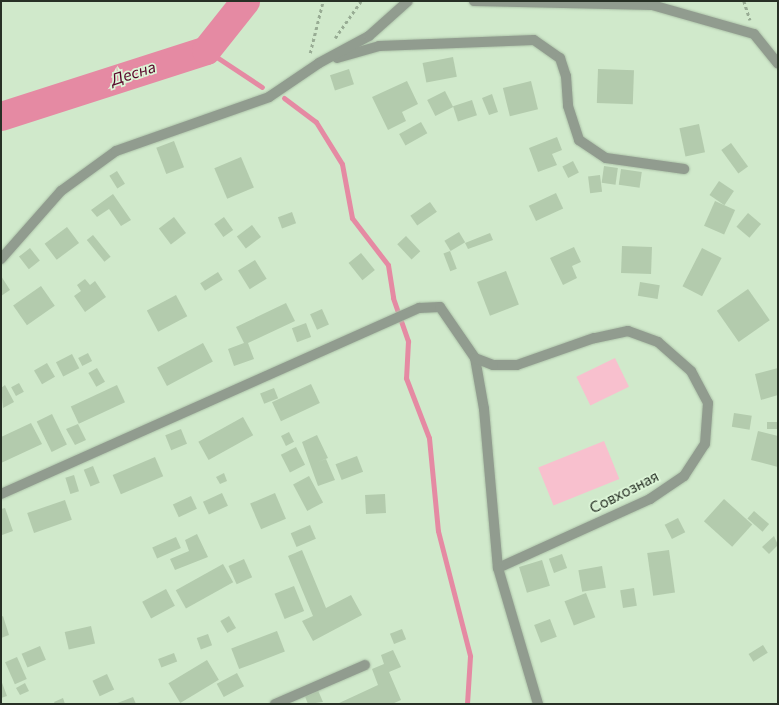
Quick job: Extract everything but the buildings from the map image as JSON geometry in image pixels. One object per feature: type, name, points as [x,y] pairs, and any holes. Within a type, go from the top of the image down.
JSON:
[{"type":"street","points":[[1,259],[61,191],[116,152],[268,97],[319,63],[369,36],[408,1]]},
{"type":"street","points":[[474,1],[652,5],[754,34],[778,64]]},
{"type":"street","points":[[319,63],[379,46],[534,40],[560,58],[566,76],[568,106],[579,140],[606,158],[684,169]]},
{"type":"street","points":[[1,494],[419,308],[440,307],[476,358],[484,408],[498,568],[538,704]]},
{"type":"street","name":"Совхозная","points":[[476,358],[493,365],[517,365],[594,338],[628,332],[658,342],[691,371],[708,403],[705,444],[684,476],[650,499],[498,568]]},
{"type":"street","points":[[275,704],[365,665]]},
{"type":"path","points":[[305,72],[323,1]]},
{"type":"path","points":[[332,44],[361,1]]},
{"type":"shaded area","points":[[615,358],[629,387],[590,406],[576,377]]},
{"type":"shaded area","points":[[604,441],[619,479],[554,506],[538,468]]},
{"type":"waterway","name":"Десна","points":[[1,116],[206,50],[245,1]]},
{"type":"waterway","points":[[206,50],[262,87]]},
{"type":"waterway","points":[[284,98],[316,122],[342,164],[352,218],[388,265],[393,298],[408,341],[406,378],[429,438],[438,531],[470,656],[467,704]]}]
